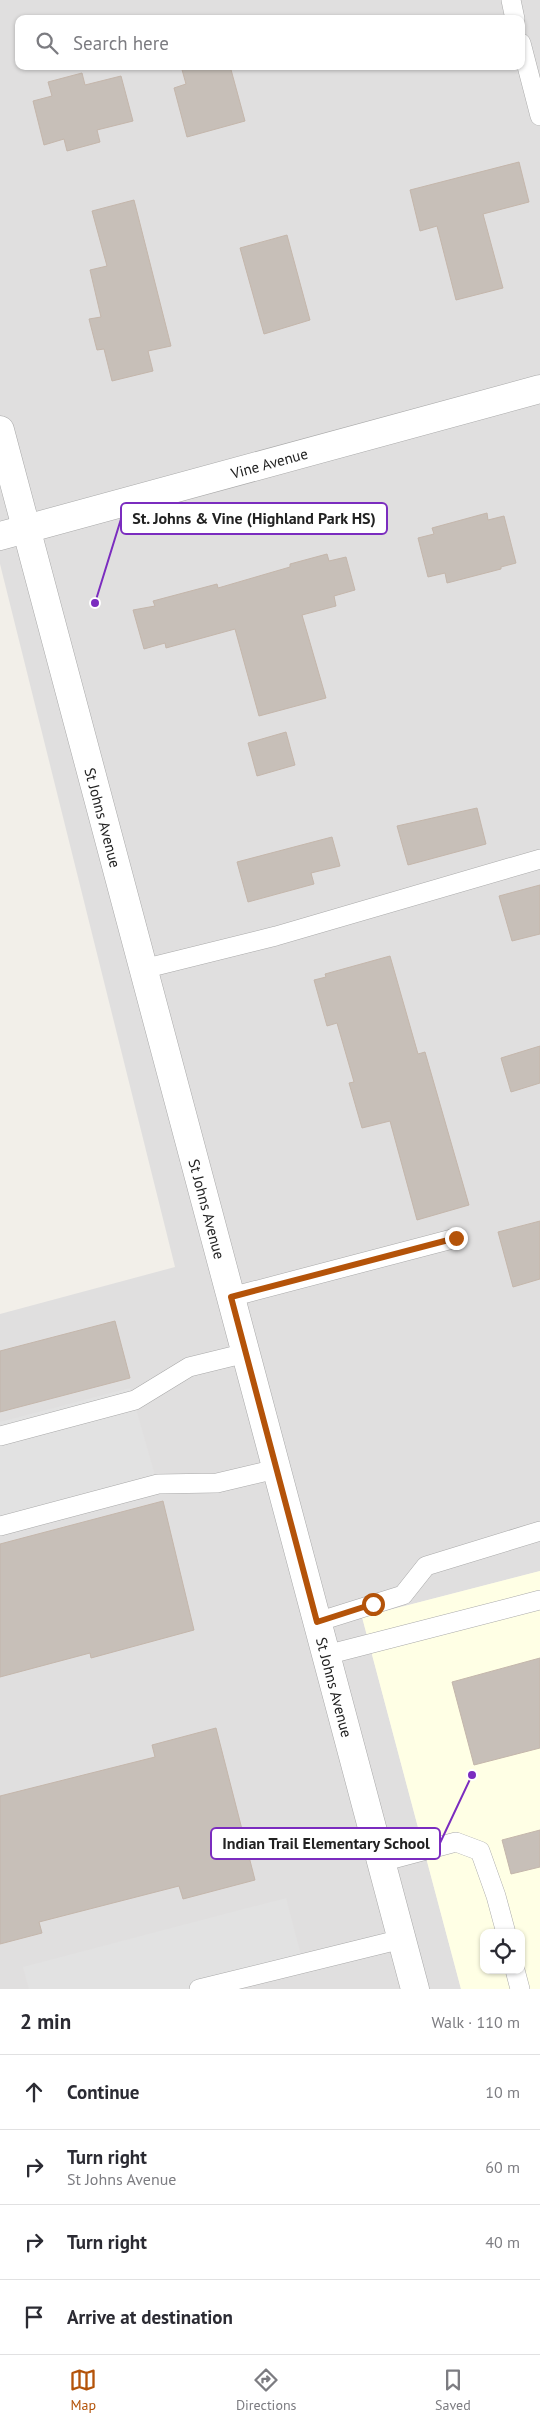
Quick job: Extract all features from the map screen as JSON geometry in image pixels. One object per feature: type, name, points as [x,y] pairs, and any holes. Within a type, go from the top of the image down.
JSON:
[{"type":"street","name":"Vine Avenue","points":[[0,536],[540,389]]},
{"type":"street","name":"St Johns Avenue","points":[[0,430],[415,1989]]},
{"type":"lane","points":[[511,0],[514,15]]},
{"type":"lane","points":[[525,58],[540,116]]},
{"type":"lane","points":[[143,969],[276,936],[540,859]]},
{"type":"lane","points":[[231,1297],[456,1238]]},
{"type":"lane","points":[[0,1436],[135,1400],[189,1368],[246,1353]]},
{"type":"lane","points":[[0,1526],[158,1484],[217,1483],[276,1469]]},
{"type":"lane","points":[[317,1622],[403,1595],[426,1566],[540,1531]]},
{"type":"lane","points":[[326,1655],[540,1600]]},
{"type":"lane","points":[[381,1862],[456,1842],[480,1851],[496,1896],[505,1929]]},
{"type":"lane","points":[[199,1989],[402,1939]]},
{"type":"lane","points":[[516,1974],[520,1989]]},
{"type":"shaded area","points":[[0,0],[540,0],[540,1571],[362,1617],[461,1989],[0,1989],[0,1314],[175,1267],[0,564]]},
{"type":"shaded area","points":[[130,1388],[156,1479],[0,1521],[0,1422]]},
{"type":"shaded area","points":[[540,1571],[540,1989],[461,1989],[362,1617]]},
{"type":"shaded area","points":[[286,1898],[305,1971],[237,1989],[29,1989],[23,1967]]},
{"type":"building","points":[[182,70],[231,70],[245,121],[187,137],[174,88],[186,84]]},
{"type":"building","points":[[82,73],[85,85],[121,76],[133,121],[97,130],[100,142],[67,151],[64,139],[44,145],[33,101],[52,96],[48,82]]},
{"type":"building","points":[[519,162],[529,202],[483,214],[503,288],[456,300],[437,226],[420,231],[410,190]]},
{"type":"building","points":[[134,200],[171,346],[148,351],[153,371],[112,381],[104,349],[97,350],[89,319],[101,317],[90,270],[107,266],[92,211]]},
{"type":"building","points":[[287,235],[310,320],[264,334],[240,248]]},
{"type":"building","points":[[487,513],[488,520],[504,516],[516,563],[501,567],[501,569],[447,583],[445,573],[428,577],[418,538],[434,534],[432,528]]},
{"type":"building","points":[[327,554],[329,561],[346,557],[355,590],[334,596],[336,606],[302,615],[326,698],[259,716],[235,629],[166,648],[165,643],[144,649],[133,610],[155,606],[153,601],[217,584],[218,588]]},
{"type":"building","points":[[286,732],[295,765],[257,776],[248,743]]},
{"type":"building","points":[[477,808],[486,844],[408,865],[397,826]]},
{"type":"building","points":[[332,837],[340,866],[311,873],[314,884],[248,902],[237,862]]},
{"type":"building","points":[[540,885],[540,934],[512,941],[499,896]]},
{"type":"building","points":[[390,956],[418,1054],[425,1052],[469,1205],[417,1220],[390,1121],[362,1128],[349,1083],[354,1082],[337,1023],[327,1026],[314,980],[326,977],[325,974]]},
{"type":"building","points":[[540,1046],[540,1083],[511,1092],[501,1058]]},
{"type":"building","points":[[540,1221],[540,1279],[513,1287],[498,1232]]},
{"type":"building","points":[[115,1321],[130,1378],[0,1412],[0,1351]]},
{"type":"building","points":[[163,1501],[194,1630],[91,1658],[90,1653],[0,1677],[0,1544]]},
{"type":"building","points":[[540,1658],[540,1748],[474,1765],[452,1682]]},
{"type":"building","points":[[216,1728],[255,1880],[183,1899],[179,1886],[39,1922],[42,1933],[0,1944],[0,1796],[155,1757],[152,1745]]},
{"type":"building","points":[[540,1830],[540,1867],[511,1874],[502,1840]]},
{"type":"place","name":"St. Johns & Vine (Highland Park HS)","points":[[95,603]]},
{"type":"place","name":"Indian Trail Elementary School","points":[[472,1775]]},
{"type":"route","points":[[373,1604],[317,1622],[231,1297],[456,1238]]}]
